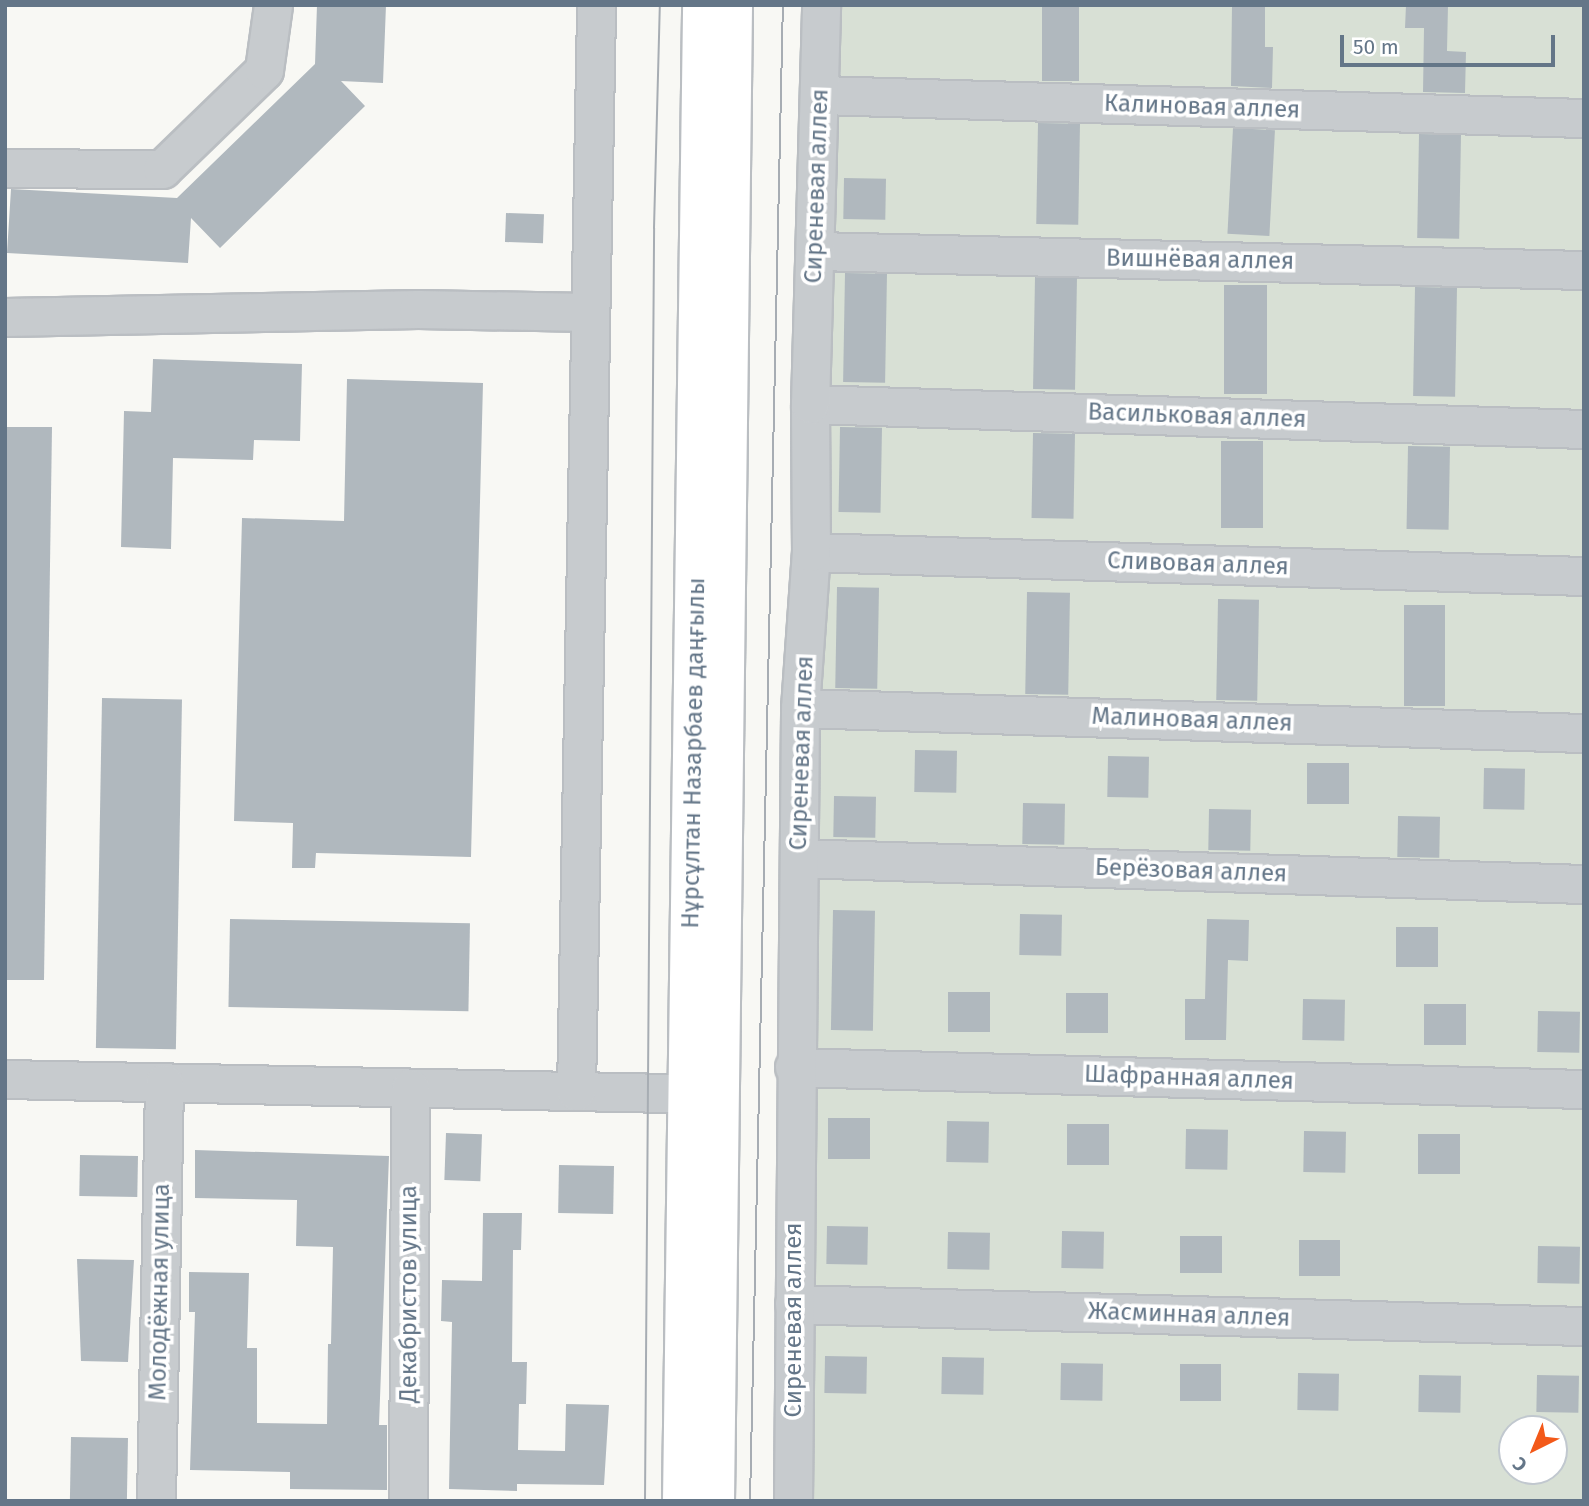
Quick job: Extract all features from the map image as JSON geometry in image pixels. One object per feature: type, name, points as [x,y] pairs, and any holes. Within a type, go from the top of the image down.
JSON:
[{"type":"main road","name":"Нұрсұлтан Назарбаев даңғылы","points":[[702,5],[705,1093],[715,1501]]},
{"type":"main road","name":"Нұрсұлтан Назарбаев даңғылы","points":[[682,1501],[705,1093],[733,5]]},
{"type":"street","points":[[5,168],[162,169],[264,70],[273,5]]},
{"type":"street","points":[[576,1091],[596,5]]},
{"type":"street","name":"Сиреневая аллея","points":[[793,1501],[793,1067],[800,708],[811,552],[810,404],[821,95],[821,5]]},
{"type":"street","name":"Калиновая аллея","points":[[821,95],[1584,118]]},
{"type":"street","name":"Вишнёвая аллея","points":[[816,251],[1584,270]]},
{"type":"street","points":[[5,317],[418,309],[589,312]]},
{"type":"street","name":"Васильковая аллея","points":[[810,404],[1584,429]]},
{"type":"street","name":"Сливовая аллея","points":[[811,552],[1584,576]]},
{"type":"street","name":"Малиновая аллея","points":[[800,708],[1584,733]]},
{"type":"street","name":"Берёзовая аллея","points":[[799,858],[1584,884]]},
{"type":"street","name":"Шафранная аллея","points":[[793,1067],[1584,1089]]},
{"type":"street","points":[[5,1079],[705,1093]]},
{"type":"street","name":"Молодёжная улица","points":[[156,1501],[164,1083]]},
{"type":"street","name":"Декабристов улица","points":[[408,1501],[410,1087]]},
{"type":"street","name":"Жасминная аллея","points":[[794,1304],[1584,1326]]},
{"type":"shaded area","points":[[802,5],[1584,5],[1584,1501],[774,1501]]},
{"type":"building","points":[[317,5],[386,5],[383,83],[341,81],[365,106],[220,248],[191,218],[188,263],[7,253],[11,189],[177,198],[315,64]]},
{"type":"building","points":[[1042,5],[1079,5],[1079,81],[1042,81]]},
{"type":"building","points":[[1232,5],[1265,5],[1265,47],[1273,47],[1272,88],[1231,86]]},
{"type":"building","points":[[1406,5],[1448,5],[1447,51],[1466,52],[1465,93],[1423,92],[1424,28],[1405,28]]},
{"type":"building","points":[[1038,123],[1080,124],[1078,225],[1036,224]]},
{"type":"building","points":[[1233,128],[1275,130],[1269,236],[1227,234]]},
{"type":"building","points":[[1419,134],[1461,135],[1459,239],[1417,238]]},
{"type":"building","points":[[844,178],[886,179],[885,220],[843,219]]},
{"type":"building","points":[[506,213],[544,214],[543,243],[505,242]]},
{"type":"building","points":[[845,273],[887,274],[885,383],[843,382]]},
{"type":"building","points":[[1035,277],[1077,278],[1075,390],[1033,389]]},
{"type":"building","points":[[1224,285],[1267,285],[1267,394],[1224,394]]},
{"type":"building","points":[[1415,287],[1457,288],[1455,397],[1413,396]]},
{"type":"building","points":[[153,359],[302,364],[300,441],[254,440],[253,460],[173,458],[171,549],[121,547],[124,411],[151,412]]},
{"type":"building","points":[[347,379],[483,383],[471,857],[316,853],[315,868],[292,868],[293,823],[234,821],[242,518],[344,521]]},
{"type":"building","points":[[5,427],[52,427],[44,980],[5,980]]},
{"type":"building","points":[[840,427],[882,428],[881,513],[839,512]]},
{"type":"building","points":[[1033,433],[1075,434],[1074,519],[1032,518]]},
{"type":"building","points":[[1221,441],[1263,441],[1263,528],[1221,528]]},
{"type":"building","points":[[1408,446],[1450,447],[1449,530],[1407,529]]},
{"type":"building","points":[[837,587],[879,588],[877,689],[835,688]]},
{"type":"building","points":[[1027,592],[1070,593],[1068,695],[1025,694]]},
{"type":"building","points":[[1218,599],[1259,600],[1257,701],[1216,700]]},
{"type":"building","points":[[1404,605],[1445,605],[1445,706],[1404,706]]},
{"type":"building","points":[[102,698],[182,699],[176,1049],[96,1048]]},
{"type":"building","points":[[915,750],[957,751],[956,793],[914,792]]},
{"type":"building","points":[[1108,756],[1149,757],[1148,798],[1107,797]]},
{"type":"building","points":[[1307,763],[1349,763],[1349,804],[1307,804]]},
{"type":"building","points":[[1484,768],[1525,769],[1524,810],[1483,809]]},
{"type":"building","points":[[834,796],[876,797],[875,838],[833,837]]},
{"type":"building","points":[[1023,803],[1065,804],[1064,845],[1022,844]]},
{"type":"building","points":[[1209,809],[1251,810],[1250,851],[1208,850]]},
{"type":"building","points":[[1398,816],[1440,817],[1439,858],[1397,857]]},
{"type":"building","points":[[833,910],[875,911],[873,1031],[831,1030]]},
{"type":"building","points":[[1020,914],[1062,915],[1061,956],[1019,955]]},
{"type":"building","points":[[230,919],[470,923],[468,1011],[228,1007]]},
{"type":"building","points":[[1207,919],[1249,920],[1248,961],[1228,960],[1226,1040],[1185,1040],[1185,999],[1205,999]]},
{"type":"building","points":[[1396,927],[1438,927],[1438,967],[1396,967]]},
{"type":"building","points":[[948,992],[990,992],[990,1032],[948,1032]]},
{"type":"building","points":[[1066,993],[1108,993],[1108,1033],[1066,1033]]},
{"type":"building","points":[[1303,999],[1345,1000],[1344,1041],[1302,1040]]},
{"type":"building","points":[[1424,1004],[1466,1004],[1466,1045],[1424,1045]]},
{"type":"building","points":[[1538,1011],[1580,1012],[1579,1053],[1537,1052]]},
{"type":"building","points":[[828,1118],[870,1118],[870,1159],[828,1159]]},
{"type":"building","points":[[947,1121],[989,1122],[988,1163],[946,1162]]},
{"type":"building","points":[[1067,1124],[1109,1124],[1109,1165],[1067,1165]]},
{"type":"building","points":[[1186,1129],[1228,1130],[1227,1170],[1185,1169]]},
{"type":"building","points":[[1304,1131],[1346,1132],[1345,1173],[1303,1172]]},
{"type":"building","points":[[446,1133],[482,1134],[480,1181],[444,1180]]},
{"type":"building","points":[[1418,1134],[1460,1134],[1460,1174],[1418,1174]]},
{"type":"building","points":[[195,1150],[389,1156],[379,1425],[387,1425],[387,1490],[290,1489],[290,1472],[190,1470],[195,1312],[189,1312],[189,1272],[249,1273],[247,1348],[257,1348],[257,1423],[327,1424],[333,1247],[296,1246],[297,1200],[195,1198]]},
{"type":"building","points":[[80,1155],[138,1156],[137,1197],[79,1196]]},
{"type":"building","points":[[559,1165],[614,1166],[613,1214],[558,1213]]},
{"type":"building","points":[[483,1213],[522,1213],[521,1250],[513,1250],[512,1362],[527,1362],[526,1404],[519,1404],[518,1450],[565,1451],[566,1404],[609,1405],[604,1485],[517,1484],[517,1491],[449,1489],[452,1322],[441,1321],[442,1280],[482,1281]]},
{"type":"building","points":[[827,1226],[868,1227],[867,1265],[826,1264]]},
{"type":"building","points":[[1062,1231],[1104,1232],[1103,1269],[1061,1268]]},
{"type":"building","points":[[948,1232],[990,1233],[989,1270],[947,1269]]},
{"type":"building","points":[[1180,1236],[1222,1236],[1222,1273],[1180,1273]]},
{"type":"building","points":[[1299,1240],[1340,1240],[1340,1276],[1299,1276]]},
{"type":"building","points":[[1538,1246],[1580,1247],[1579,1284],[1537,1283]]},
{"type":"building","points":[[77,1259],[134,1260],[128,1362],[81,1361]]},
{"type":"building","points":[[825,1356],[867,1357],[866,1394],[824,1393]]},
{"type":"building","points":[[942,1357],[984,1358],[983,1395],[941,1394]]},
{"type":"building","points":[[1061,1363],[1103,1364],[1102,1401],[1060,1400]]},
{"type":"building","points":[[1180,1364],[1221,1364],[1221,1401],[1180,1401]]},
{"type":"building","points":[[1298,1373],[1339,1374],[1338,1411],[1297,1410]]},
{"type":"building","points":[[1419,1375],[1461,1376],[1460,1413],[1418,1412]]},
{"type":"building","points":[[1537,1375],[1579,1376],[1578,1413],[1536,1412]]},
{"type":"building","points":[[71,1437],[128,1438],[127,1501],[70,1501]]},
{"type":"tram line","points":[[645,1501],[654,228],[660,5]]},
{"type":"tram line","points":[[750,1501],[783,5]]}]
